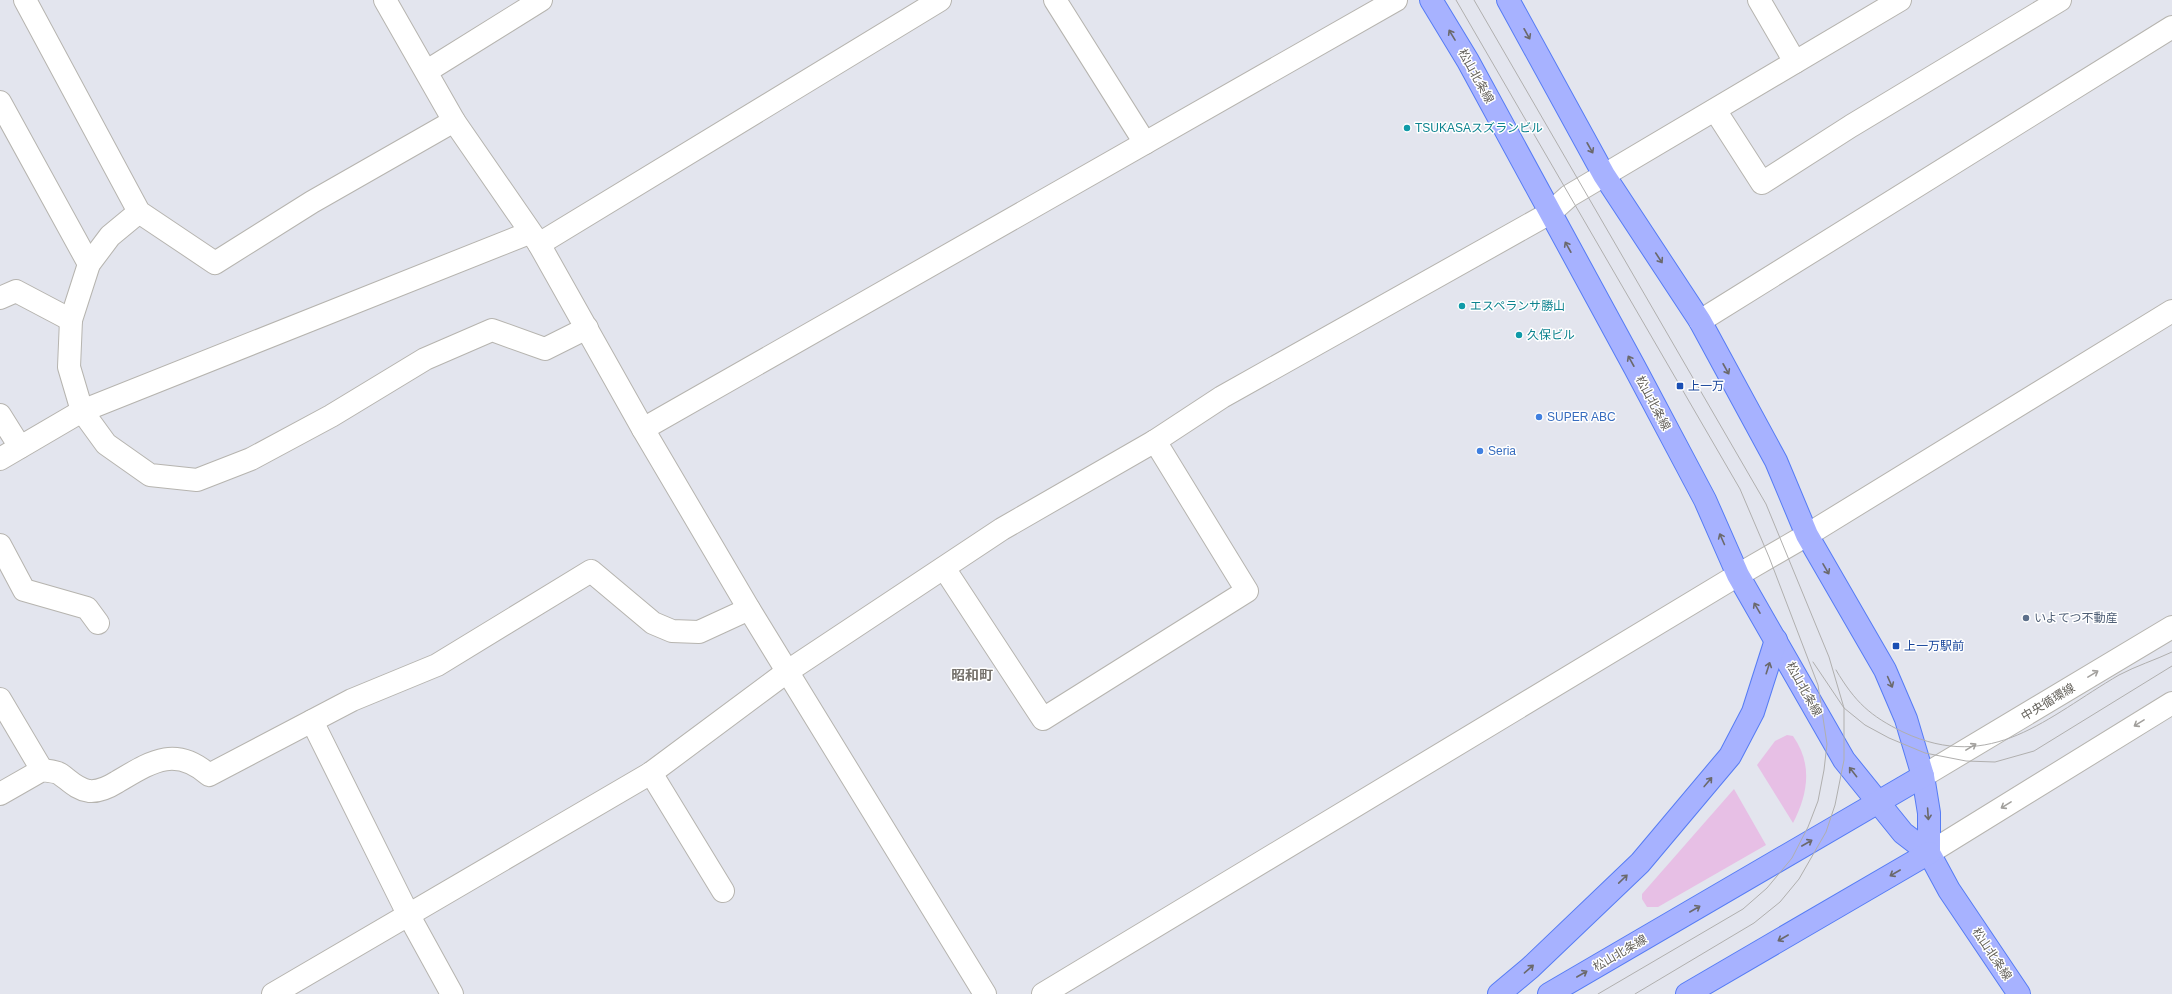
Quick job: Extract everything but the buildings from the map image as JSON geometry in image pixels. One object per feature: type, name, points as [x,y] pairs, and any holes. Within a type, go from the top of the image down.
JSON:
[{"type":"main road","name":"松山北条線","points":[[1431,0],[1468,61],[1705,500],[1738,574],[1844,760],[1877,803],[1903,832],[1929,853],[1949,890],[2019,994]]},
{"type":"main road","name":"松山北条線","points":[[1508,0],[1604,175],[1700,321],[1776,460],[1807,535],[1885,670],[1906,719],[1924,776],[1929,813],[1929,853]]},
{"type":"main road","points":[[1499,994],[1530,968],[1640,863],[1730,756],[1753,712],[1776,640]]},
{"type":"main road","name":"松山北条線","points":[[1549,994],[1924,776]]},
{"type":"main road","points":[[1687,994],[1929,853]]},
{"type":"street","points":[[25,0],[139,212],[215,263],[312,202],[454,121]]},
{"type":"street","points":[[385,0],[427,71],[454,121],[534,239],[587,328],[643,429],[750,609],[985,994]]},
{"type":"street","points":[[427,71],[540,0]]},
{"type":"street","points":[[0,459],[82,411],[534,239],[940,0]]},
{"type":"street","points":[[1055,0],[1145,143]]},
{"type":"street","points":[[643,429],[1396,0]]},
{"type":"street","points":[[1759,0],[1795,62]]},
{"type":"street","points":[[273,994],[301,987],[408,914],[651,773],[788,671],[1002,529],[1155,441],[1222,397],[1550,213],[1569,196],[1900,0]]},
{"type":"street","points":[[1715,110],[1762,183],[1851,126],[2060,0]]},
{"type":"street","points":[[1700,321],[2172,27]]},
{"type":"street","points":[[0,102],[89,264]]},
{"type":"street","points":[[139,212],[110,236],[89,264],[72,320],[69,367],[82,411],[106,444],[150,475],[197,480],[251,459],[331,416],[425,359],[492,330],[545,349],[587,328]]},
{"type":"street","points":[[0,298],[16,292],[72,320]]},
{"type":"street","points":[[1043,994],[1738,574],[1807,535],[2172,311]]},
{"type":"street","points":[[0,415],[20,447]]},
{"type":"street","points":[[944,568],[1043,719],[1247,591],[1155,441]]},
{"type":"street","points":[[0,545],[24,590],[87,608],[98,623]]},
{"type":"street","points":[[0,794],[42,770],[59,773],[72,784],[88,791],[105,789],[153,761],[176,758],[196,764],[209,775],[352,700],[438,665],[591,571],[653,623],[672,631],[699,632],[750,609]]},
{"type":"street","name":"中央循環線","points":[[1924,776],[2172,627]]},
{"type":"street","points":[[0,699],[42,770]]},
{"type":"street","points":[[1929,853],[2172,703]]},
{"type":"street","points":[[312,722],[408,914],[452,994]]},
{"type":"street","points":[[651,773],[723,891]]},
{"type":"shaded area","points":[[1787,735],[1793,736],[1804,757],[1806,768],[1805,790],[1793,823],[1757,765],[1775,741]]},
{"type":"shaded area","points":[[1734,789],[1766,845],[1658,907],[1647,907],[1642,899],[1642,894]]},
{"type":"tram line","points":[[1456,0],[1740,489],[1769,557],[1818,685],[1827,744],[1818,801],[1808,827],[1792,858],[1767,888],[1743,909],[1598,994]]},
{"type":"tram line","points":[[1474,0],[1766,504],[1829,657],[1844,708],[1844,760],[1835,805],[1826,832],[1799,879],[1780,902],[1754,923],[1635,994]]},
{"type":"tram line","points":[[1836,670],[1850,691],[1864,707],[1881,720],[1903,732],[1935,743],[1964,747],[1991,743],[2017,735],[2042,723],[2119,675],[2172,652]]},
{"type":"tram line","points":[[1813,662],[1844,708],[1865,725],[1889,738],[1925,753],[1966,761],[1995,762],[2034,751],[2172,666]]},
{"type":"place","name":"TSUKASAスズランビル","points":[[1407,128]]},
{"type":"place","name":"エスペランサ勝山","points":[[1462,306]]},
{"type":"place","name":"久保ビル","points":[[1519,335]]},
{"type":"place","name":"上一万","points":[[1680,386]]},
{"type":"place","name":"SUPER ABC","points":[[1539,417]]},
{"type":"place","name":"Seria","points":[[1480,451]]},
{"type":"place","name":"いよてつ不動産","points":[[2026,618]]},
{"type":"place","name":"上一万駅前","points":[[1896,646]]},
{"type":"district","name":"昭和町","points":[[972,675]]}]
